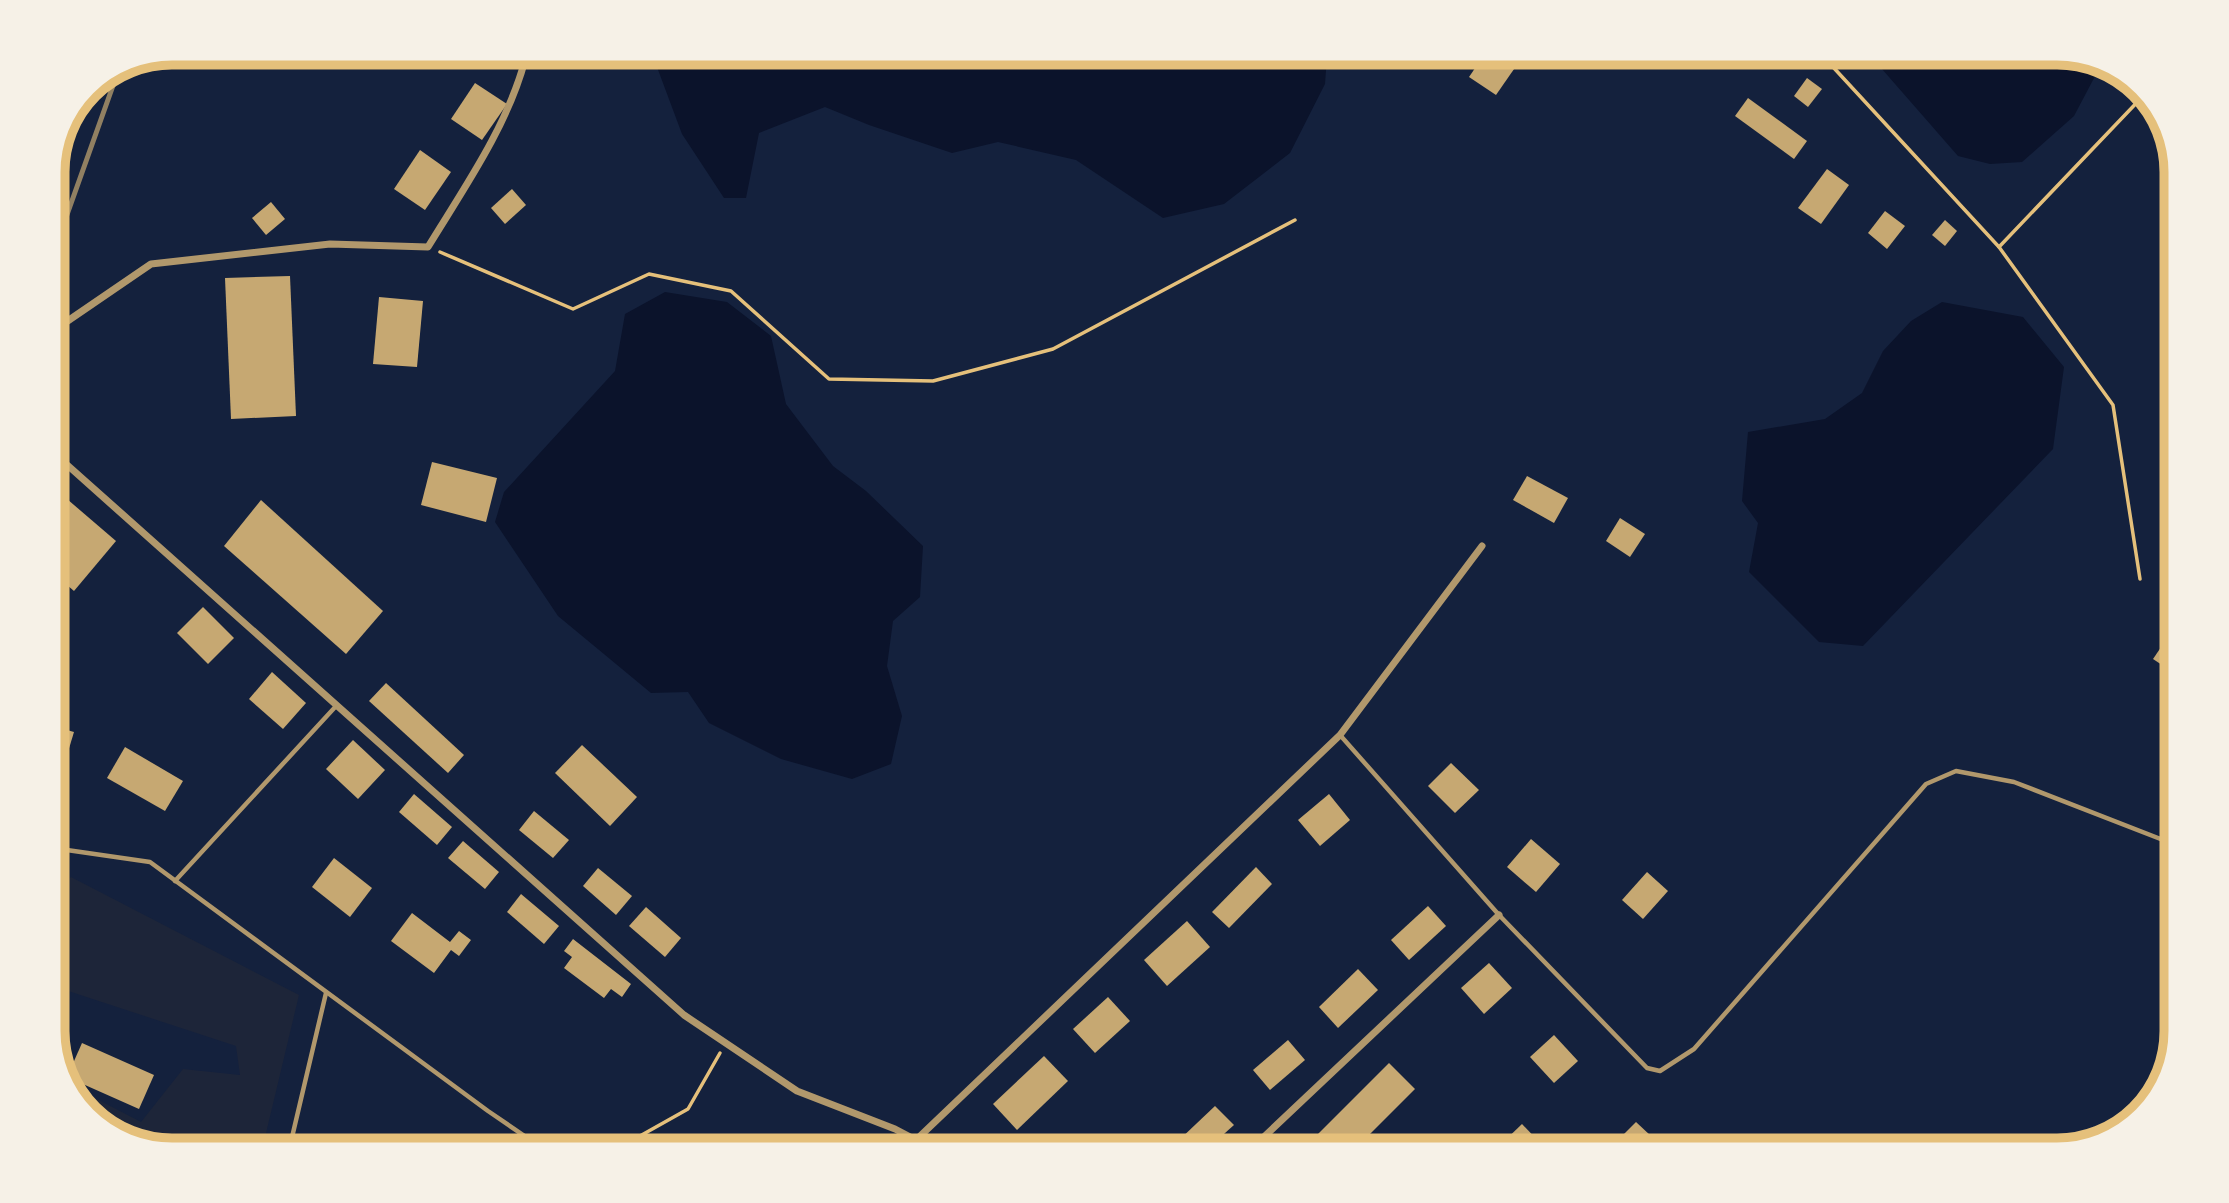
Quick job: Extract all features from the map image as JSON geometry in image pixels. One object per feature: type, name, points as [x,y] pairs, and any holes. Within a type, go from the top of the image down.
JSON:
[{"type":"street","points":[[65,323],[150,264],[330,244],[428,247],[481,159],[519,83],[524,65]]},
{"type":"street","points":[[65,463],[684,1015],[797,1091],[912,1138]]},
{"type":"street","points":[[918,1138],[1340,735],[1482,545]]},
{"type":"street","points":[[1263,1138],[1499,915]]},
{"type":"lane","points":[[175,881],[337,704]]},
{"type":"lane","points":[[1340,735],[1499,915],[1647,1068],[1660,1070],[1694,1049],[1926,784],[1956,771],[2014,782],[2164,840]]},
{"type":"lane","points":[[65,850],[150,862],[528,1138]]},
{"type":"lane","points":[[292,1138],[326,993]]},
{"type":"path","points":[[1831,65],[1999,247],[2113,405],[2140,579]]},
{"type":"path","points":[[1999,247],[2138,101]]},
{"type":"path","points":[[428,247],[573,310],[649,274],[731,291],[830,379],[933,381],[1053,349],[1295,220]]},
{"type":"path","points":[[636,1138],[688,1109],[726,1043]]},
{"type":"shaded area","points":[[656,65],[1326,65],[1325,84],[1290,153],[1224,204],[1163,218],[1076,160],[998,142],[952,153],[825,107],[759,133],[746,198],[724,198],[682,134]]},
{"type":"shaded area","points":[[1878,65],[2057,65],[2085,68],[2097,73],[2074,116],[2022,162],[1990,164],[1958,156]]},
{"type":"shaded area","points":[[665,292],[727,302],[771,336],[786,404],[833,466],[866,491],[923,546],[920,597],[893,621],[887,666],[902,716],[891,764],[852,779],[781,759],[709,723],[688,692],[651,693],[558,616],[495,522],[504,492],[615,371],[625,314]]},
{"type":"shaded area","points":[[1942,302],[2023,317],[2064,367],[2053,449],[1863,646],[1819,642],[1749,572],[1758,523],[1742,501],[1748,432],[1825,419],[1862,393],[1883,351],[1911,321]]},
{"type":"shaded area","points":[[71,877],[299,995],[265,1138],[151,1136],[138,1133],[112,1120],[91,1102],[84,1092],[141,1122],[183,1069],[240,1075],[236,1046],[65,990],[65,883]]},
{"type":"building","points":[[1477,65],[1517,65],[1496,95],[1469,77]]},
{"type":"building","points":[[1807,78],[1822,89],[1808,107],[1794,96]]},
{"type":"building","points":[[475,83],[507,104],[482,140],[451,119]]},
{"type":"building","points":[[1748,98],[1807,141],[1794,159],[1735,116]]},
{"type":"building","points":[[420,150],[451,172],[425,210],[394,189]]},
{"type":"building","points":[[1827,169],[1849,185],[1821,224],[1798,208]]},
{"type":"building","points":[[512,189],[526,205],[505,224],[491,208]]},
{"type":"building","points":[[271,202],[285,219],[266,235],[252,218]]},
{"type":"building","points":[[1885,211],[1905,226],[1887,249],[1868,233]]},
{"type":"building","points":[[1945,220],[1957,231],[1945,246],[1932,235]]},
{"type":"building","points":[[290,276],[296,416],[231,419],[225,278]]},
{"type":"building","points":[[379,297],[423,301],[417,367],[373,364]]},
{"type":"building","points":[[432,462],[497,478],[486,522],[421,505]]},
{"type":"building","points":[[1527,476],[1568,498],[1554,523],[1513,500]]},
{"type":"building","points":[[65,497],[116,541],[74,591],[65,583]]},
{"type":"building","points":[[261,500],[383,611],[346,654],[224,546]]},
{"type":"building","points":[[1620,518],[1645,534],[1630,557],[1606,541]]},
{"type":"building","points":[[203,607],[234,638],[208,664],[177,633]]},
{"type":"building","points":[[2164,643],[2164,666],[2153,659]]},
{"type":"building","points":[[272,672],[306,703],[283,729],[249,699]]},
{"type":"building","points":[[386,683],[464,755],[448,773],[369,701]]},
{"type":"building","points":[[65,729],[74,732],[65,762]]},
{"type":"building","points":[[353,740],[385,770],[358,799],[326,769]]},
{"type":"building","points":[[582,745],[637,797],[610,826],[555,773]]},
{"type":"building","points":[[125,747],[183,781],[165,811],[107,778]]},
{"type":"building","points":[[1451,763],[1479,790],[1455,813],[1428,786]]},
{"type":"building","points":[[414,794],[452,827],[437,845],[399,812]]},
{"type":"building","points":[[1329,794],[1350,820],[1320,846],[1298,820]]},
{"type":"building","points":[[534,811],[569,840],[553,858],[519,830]]},
{"type":"building","points":[[1531,839],[1560,864],[1536,892],[1507,867]]},
{"type":"building","points":[[463,841],[499,872],[485,889],[448,858]]},
{"type":"building","points":[[334,858],[372,888],[350,917],[312,887]]},
{"type":"building","points":[[1256,867],[1272,884],[1229,928],[1212,912]]},
{"type":"building","points":[[598,868],[632,896],[616,915],[583,886]]},
{"type":"building","points":[[1647,872],[1668,891],[1643,919],[1622,900]]},
{"type":"building","points":[[521,894],[559,926],[544,944],[507,912]]},
{"type":"building","points":[[1428,906],[1446,926],[1409,960],[1391,940]]},
{"type":"building","points":[[646,907],[681,938],[665,957],[629,926]]},
{"type":"building","points":[[412,913],[450,942],[459,931],[471,940],[459,956],[451,950],[434,973],[391,941]]},
{"type":"building","points":[[1187,921],[1210,947],[1167,986],[1144,960]]},
{"type":"building","points":[[573,939],[631,984],[622,997],[611,989],[604,998],[564,968],[572,957],[564,951]]},
{"type":"building","points":[[1489,963],[1512,988],[1484,1014],[1461,988]]},
{"type":"building","points":[[1358,969],[1378,990],[1338,1028],[1319,1007]]},
{"type":"building","points":[[1108,997],[1130,1021],[1095,1053],[1073,1029]]},
{"type":"building","points":[[1554,1035],[1578,1061],[1554,1083],[1530,1057]]},
{"type":"building","points":[[1288,1040],[1305,1060],[1270,1090],[1253,1070]]},
{"type":"building","points":[[82,1043],[154,1075],[139,1109],[78,1082],[71,1068]]},
{"type":"building","points":[[1044,1056],[1068,1081],[1017,1130],[993,1104]]},
{"type":"building","points":[[1389,1063],[1415,1089],[1366,1138],[1314,1138]]},
{"type":"building","points":[[1215,1106],[1234,1125],[1219,1138],[1181,1138]]},
{"type":"building","points":[[1636,1122],[1653,1138],[1620,1138]]},
{"type":"building","points":[[1522,1124],[1535,1138],[1507,1138]]},
{"type":"railway","points":[[65,220],[114,81]]}]
